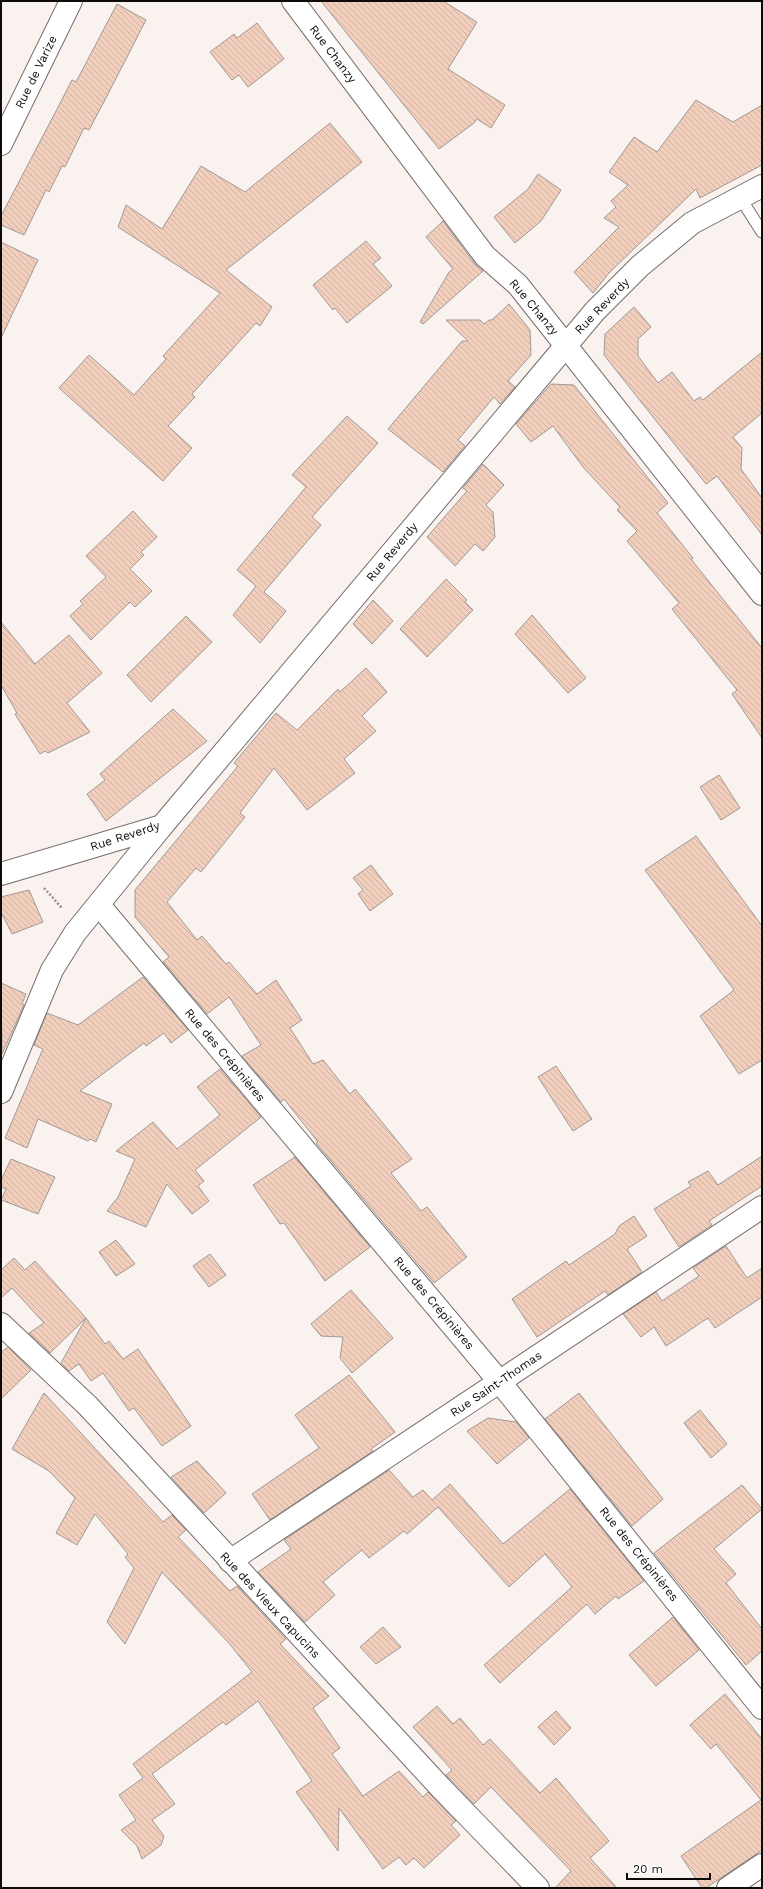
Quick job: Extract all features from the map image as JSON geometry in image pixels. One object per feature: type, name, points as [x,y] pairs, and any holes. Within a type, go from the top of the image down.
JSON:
[{"type":"street","name":"Rue de Varize","points":[[1,144],[72,1]]},
{"type":"street","name":"Rue Chanzy","points":[[293,1],[485,256],[518,286],[762,594]]},
{"type":"street","name":"Rue Reverdy","points":[[1,874],[162,826],[594,311],[640,266],[692,223],[741,199],[762,186]]},
{"type":"street","points":[[1,1092],[52,970],[74,933],[99,905],[162,826]]},
{"type":"street","name":"Rue des Crépinières","points":[[99,905],[499,1381],[762,1708]]},
{"type":"street","name":"Rue Saint-Thomas","points":[[230,1561],[762,1207]]},
{"type":"street","name":"Rue des Vieux Capucins","points":[[1,1324],[88,1406],[441,1788],[538,1888]]},
{"type":"street","points":[[728,1888],[762,1865]]},
{"type":"lane","points":[[741,199],[762,232]]},
{"type":"path","points":[[23,868],[65,912],[64,921],[74,933]]},
{"type":"building","points":[[321,1],[443,1],[477,22],[448,69],[505,105],[491,128],[477,119],[474,123],[439,149]]},
{"type":"building","points":[[117,4],[146,20],[107,96],[89,130],[84,128],[65,167],[62,166],[49,192],[46,190],[24,235],[1,225],[1,216],[72,80],[76,82]]},
{"type":"building","points":[[257,23],[284,59],[248,87],[239,75],[232,80],[210,52],[234,34],[237,38]]},
{"type":"building","points":[[696,100],[733,122],[762,105],[762,165],[700,198],[696,189],[609,273],[593,293],[574,272],[619,227],[604,218],[616,207],[611,201],[628,185],[609,172],[634,137],[657,152]]},
{"type":"building","points":[[330,123],[362,162],[226,270],[272,307],[260,326],[256,323],[192,394],[195,397],[168,426],[192,448],[163,481],[59,388],[89,355],[134,395],[166,359],[163,356],[220,293],[118,227],[126,205],[162,229],[201,166],[245,192]]},
{"type":"building","points":[[538,174],[561,190],[541,221],[515,243],[494,217],[528,189]]},
{"type":"building","points":[[443,221],[475,264],[483,271],[423,324],[420,322],[449,272],[453,269],[426,237]]},
{"type":"building","points":[[366,241],[381,258],[373,264],[392,286],[347,323],[335,308],[333,310],[313,285]]},
{"type":"building","points":[[1,242],[38,260],[1,338]]},
{"type":"building","points":[[509,304],[530,330],[531,355],[508,381],[515,387],[500,404],[494,397],[458,440],[465,446],[443,472],[388,429],[462,341],[468,341],[446,320],[480,320],[484,324],[489,320],[492,320]]},
{"type":"building","points":[[634,307],[651,327],[638,339],[638,356],[658,383],[672,372],[694,401],[700,397],[703,400],[762,352],[762,413],[733,437],[742,448],[741,469],[762,498],[762,535],[717,476],[706,484],[604,355],[605,334]]},
{"type":"building","points":[[551,384],[574,385],[668,503],[657,513],[693,558],[691,559],[762,648],[762,738],[732,694],[737,690],[672,609],[679,603],[627,541],[637,531],[617,510],[620,507],[583,467],[553,426],[531,442],[516,424]]},
{"type":"building","points":[[347,416],[378,443],[312,517],[321,525],[264,592],[286,611],[260,643],[233,615],[256,586],[237,570],[306,487],[292,475]]},
{"type":"building","points":[[483,464],[504,485],[486,505],[493,512],[495,537],[483,551],[475,544],[455,566],[427,537],[467,491],[463,488]]},
{"type":"building","points":[[133,511],[157,537],[141,552],[144,555],[130,569],[152,591],[135,607],[130,602],[91,640],[70,616],[83,604],[80,601],[106,577],[86,556]]},
{"type":"building","points":[[446,579],[467,600],[465,602],[473,610],[427,657],[400,629]]},
{"type":"building","points":[[373,600],[393,621],[372,644],[353,624]]},
{"type":"building","points":[[532,615],[586,678],[568,693],[515,634]]},
{"type":"building","points":[[186,616],[212,642],[151,702],[127,675]]},
{"type":"building","points":[[1,622],[35,664],[69,635],[102,673],[67,703],[90,732],[48,753],[45,751],[40,754],[15,714],[17,713],[1,685]]},
{"type":"building","points":[[366,668],[387,692],[362,716],[376,731],[344,759],[355,773],[307,810],[274,768],[240,813],[245,817],[201,872],[196,868],[167,902],[197,940],[202,936],[226,964],[229,962],[257,994],[276,980],[302,1020],[290,1028],[313,1064],[323,1060],[350,1094],[355,1089],[412,1159],[391,1173],[421,1211],[427,1207],[467,1257],[434,1283],[316,1143],[318,1142],[284,1099],[281,1102],[242,1056],[261,1045],[229,997],[207,1014],[163,962],[169,957],[135,917],[135,890],[238,766],[234,763],[276,713],[297,730],[338,689],[340,692]]},
{"type":"building","points":[[173,709],[207,741],[106,821],[87,794],[105,780],[100,774]]},
{"type":"building","points":[[719,775],[740,808],[721,820],[700,787]]},
{"type":"building","points":[[696,836],[762,926],[762,1060],[739,1074],[700,1016],[734,990],[645,870]]},
{"type":"building","points":[[371,865],[393,894],[370,911],[358,894],[363,890],[353,878]]},
{"type":"building","points":[[29,890],[43,922],[12,934],[1,912],[1,897]]},
{"type":"building","points":[[143,977],[188,1030],[171,1043],[164,1033],[146,1046],[144,1043],[80,1091],[112,1104],[96,1142],[90,1139],[88,1141],[38,1119],[27,1148],[5,1138],[43,1049],[34,1045],[47,1013],[78,1025]]},
{"type":"building","points":[[1,983],[26,994],[22,1004],[24,1005],[2,1054]]},
{"type":"building","points":[[556,1066],[592,1119],[573,1131],[538,1077]]},
{"type":"building","points":[[220,1069],[261,1117],[195,1170],[204,1181],[198,1186],[209,1201],[192,1214],[167,1184],[146,1227],[107,1211],[118,1197],[135,1159],[116,1151],[153,1122],[177,1149],[220,1115],[197,1087]]},
{"type":"building","points":[[762,1156],[762,1186],[709,1221],[712,1225],[679,1247],[654,1209],[691,1186],[688,1182],[708,1171],[718,1185]]},
{"type":"building","points":[[295,1157],[370,1247],[325,1281],[284,1223],[280,1224],[253,1185]]},
{"type":"building","points":[[11,1159],[55,1177],[38,1214],[1,1200],[6,1189],[1,1187],[1,1180]]},
{"type":"building","points":[[634,1216],[647,1236],[627,1249],[642,1272],[608,1295],[605,1291],[537,1337],[512,1299],[566,1261],[569,1265],[615,1234],[619,1226]]},
{"type":"building","points":[[116,1240],[135,1264],[116,1276],[99,1252]]},
{"type":"building","points":[[726,1246],[747,1278],[762,1268],[762,1297],[715,1328],[708,1318],[666,1346],[654,1327],[641,1337],[623,1314],[656,1292],[662,1301],[699,1276],[693,1268]]},
{"type":"building","points":[[210,1254],[226,1275],[209,1287],[193,1266]]},
{"type":"building","points":[[14,1258],[25,1270],[35,1261],[86,1318],[50,1353],[29,1333],[44,1323],[12,1288],[1,1298],[1,1270]]},
{"type":"building","points":[[351,1290],[393,1338],[352,1373],[340,1358],[343,1337],[321,1336],[311,1324]]},
{"type":"building","points":[[86,1318],[105,1344],[109,1341],[123,1359],[138,1349],[191,1426],[162,1446],[134,1408],[129,1411],[103,1373],[91,1381],[79,1364],[69,1371],[61,1363]]},
{"type":"building","points":[[8,1347],[31,1370],[1,1399],[1,1352]]},
{"type":"building","points":[[349,1375],[395,1432],[371,1449],[373,1451],[270,1520],[252,1494],[319,1448],[295,1415]]},
{"type":"building","points":[[44,1393],[163,1522],[172,1515],[186,1530],[178,1537],[230,1591],[237,1586],[286,1639],[280,1644],[329,1696],[313,1708],[340,1748],[332,1754],[363,1796],[399,1771],[423,1797],[428,1792],[456,1821],[451,1825],[460,1835],[424,1868],[414,1858],[406,1865],[399,1857],[383,1869],[339,1808],[338,1851],[296,1792],[312,1781],[258,1701],[226,1725],[223,1722],[152,1774],[175,1804],[152,1820],[164,1836],[161,1845],[142,1859],[137,1846],[121,1830],[136,1820],[119,1795],[143,1778],[133,1764],[252,1672],[228,1642],[162,1572],[125,1644],[107,1622],[134,1568],[125,1557],[128,1554],[95,1514],[77,1545],[56,1533],[75,1498],[49,1471],[12,1449]]},
{"type":"building","points":[[579,1393],[663,1499],[632,1526],[545,1419]]},
{"type":"building","points":[[700,1410],[727,1444],[711,1458],[684,1423]]},
{"type":"building","points":[[488,1418],[516,1422],[529,1438],[497,1464],[467,1431]]},
{"type":"building","points":[[197,1461],[226,1493],[204,1513],[171,1477]]},
{"type":"building","points":[[389,1470],[413,1497],[423,1490],[432,1500],[450,1484],[503,1544],[570,1489],[644,1581],[618,1599],[616,1596],[595,1614],[587,1604],[500,1683],[484,1665],[572,1587],[545,1554],[509,1587],[438,1507],[407,1534],[404,1531],[369,1558],[362,1550],[323,1582],[335,1595],[305,1622],[258,1572],[291,1549],[284,1540]]},
{"type":"building","points":[[742,1485],[762,1509],[714,1549],[736,1574],[726,1583],[762,1629],[762,1651],[746,1665],[654,1553]]},
{"type":"building","points":[[673,1617],[699,1650],[656,1686],[629,1655]]},
{"type":"building","points":[[383,1627],[401,1647],[376,1664],[360,1647]]},
{"type":"building","points":[[725,1694],[762,1739],[762,1850],[706,1888],[702,1888],[681,1856],[761,1800],[716,1744],[711,1749],[690,1725]]},
{"type":"building","points":[[437,1706],[453,1724],[460,1718],[483,1745],[490,1739],[540,1793],[556,1778],[609,1841],[590,1858],[617,1888],[555,1888],[571,1871],[491,1787],[474,1804],[446,1775],[452,1770],[413,1727]]},
{"type":"building","points":[[556,1711],[571,1728],[554,1745],[538,1727]]}]
